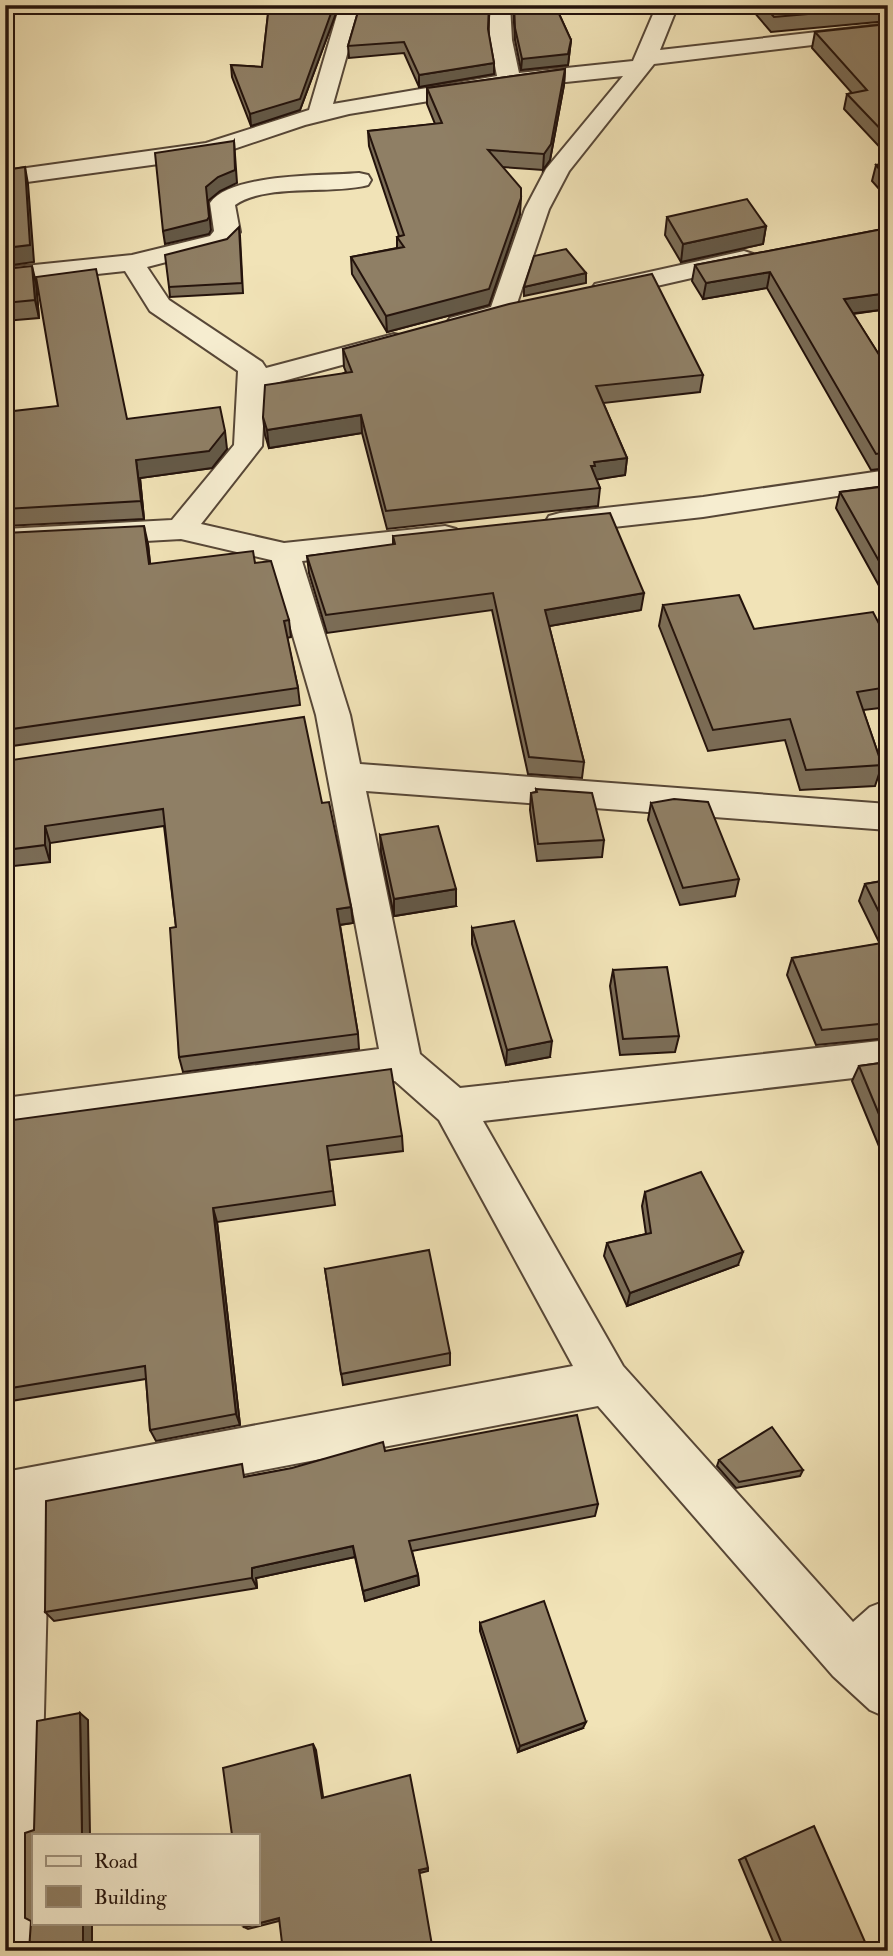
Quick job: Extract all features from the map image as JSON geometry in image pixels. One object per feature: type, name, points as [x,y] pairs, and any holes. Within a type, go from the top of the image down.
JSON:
[{"type":"street","points":[[319,114],[351,5]]},
{"type":"street","points":[[500,5],[501,40],[509,81]]},
{"type":"street","points":[[503,312],[537,209],[558,169],[644,63],[668,5]]},
{"type":"street","points":[[5,178],[210,150],[319,114],[509,81],[888,30]]},
{"type":"street","points":[[5,276],[132,263],[219,242],[228,232],[222,203],[237,193],[359,180]]},
{"type":"street","points":[[583,294],[771,253]]},
{"type":"street","points":[[132,263],[159,305],[252,368],[248,446],[181,529]]},
{"type":"street","points":[[251,381],[530,306]]},
{"type":"street","points":[[527,527],[703,507],[888,480]]},
{"type":"street","points":[[5,539],[181,529],[284,553],[473,533]]},
{"type":"street","points":[[284,553],[319,717],[344,776],[402,1063],[453,1107],[607,1382],[851,1658],[888,1692]]},
{"type":"street","points":[[344,776],[888,817]]},
{"type":"street","points":[[453,1107],[888,1057]]},
{"type":"street","points":[[5,1116],[402,1063]]},
{"type":"street","points":[[10,1951],[16,1494],[607,1382]]},
{"type":"street","points":[[851,1658],[888,1625]]},
{"type":"building","points":[[269,5],[334,5],[300,99],[250,114],[231,65],[262,67]]},
{"type":"building","points":[[360,5],[489,5],[488,29],[494,63],[419,75],[404,42],[348,46]]},
{"type":"building","points":[[514,5],[555,5],[571,40],[568,54],[522,59],[515,28]]},
{"type":"building","points":[[763,5],[888,5],[888,7],[774,17]]},
{"type":"building","points":[[888,24],[888,137],[847,94],[867,90],[815,32]]},
{"type":"building","points":[[565,69],[551,144],[544,154],[488,150],[521,188],[521,198],[489,289],[386,316],[351,257],[404,247],[397,237],[404,235],[368,131],[442,123],[427,88]]},
{"type":"building","points":[[234,141],[235,170],[218,177],[206,187],[207,220],[163,231],[155,153]]},
{"type":"building","points":[[888,163],[888,179],[876,165]]},
{"type":"building","points":[[25,167],[30,245],[5,248],[5,170]]},
{"type":"building","points":[[747,199],[766,226],[683,244],[667,217]]},
{"type":"building","points":[[239,227],[242,283],[169,287],[165,255],[227,239]]},
{"type":"building","points":[[888,228],[888,293],[844,299],[888,369],[888,452],[876,454],[770,272],[706,283],[695,265]]},
{"type":"building","points":[[566,249],[586,273],[524,287],[534,256]]},
{"type":"building","points":[[32,266],[35,300],[5,303],[5,269]]},
{"type":"building","points":[[96,269],[127,419],[220,407],[225,431],[209,451],[136,460],[141,501],[5,509],[5,412],[58,406],[36,277]]},
{"type":"building","points":[[652,274],[703,375],[596,386],[627,458],[594,462],[595,466],[591,466],[600,488],[386,511],[361,415],[267,430],[263,417],[265,385],[352,372],[343,349],[509,304]]},
{"type":"building","points":[[888,486],[888,577],[840,492]]},
{"type":"building","points":[[610,513],[644,593],[545,610],[584,762],[529,757],[493,593],[326,615],[307,556],[395,544],[393,536]]},
{"type":"building","points":[[144,526],[149,564],[253,551],[255,563],[271,561],[289,620],[284,621],[298,688],[5,730],[5,533]]},
{"type":"building","points":[[739,595],[754,629],[873,612],[888,641],[888,687],[857,692],[882,765],[806,770],[790,719],[713,730],[663,605]]},
{"type":"building","points":[[304,717],[322,803],[329,802],[351,907],[337,909],[358,1034],[179,1057],[170,928],[176,927],[163,809],[45,826],[45,845],[5,850],[5,761]]},
{"type":"building","points":[[536,789],[592,793],[604,840],[538,844],[531,793],[537,792]]},
{"type":"building","points":[[674,799],[708,802],[739,879],[683,888],[651,803]]},
{"type":"building","points":[[438,826],[456,889],[394,899],[380,835]]},
{"type":"building","points":[[888,880],[888,930],[865,884]]},
{"type":"building","points":[[514,921],[552,1041],[507,1050],[472,928]]},
{"type":"building","points":[[888,942],[888,1023],[822,1030],[792,958]]},
{"type":"building","points":[[667,967],[679,1036],[623,1039],[613,970]]},
{"type":"building","points":[[888,1062],[888,1136],[859,1066]]},
{"type":"building","points":[[391,1069],[402,1136],[327,1146],[333,1191],[213,1208],[236,1414],[150,1430],[145,1366],[5,1389],[5,1121]]},
{"type":"building","points":[[701,1172],[743,1252],[630,1293],[607,1243],[651,1233],[645,1192]]},
{"type":"building","points":[[429,1250],[450,1353],[341,1374],[325,1269]]},
{"type":"building","points":[[577,1415],[598,1504],[409,1541],[418,1575],[363,1591],[353,1546],[252,1568],[252,1578],[45,1612],[46,1501],[242,1464],[244,1477],[292,1468],[383,1442],[385,1451]]},
{"type":"building","points":[[772,1427],[803,1470],[739,1482],[719,1460]]},
{"type":"building","points":[[544,1601],[586,1722],[520,1746],[480,1623]]},
{"type":"building","points":[[80,1713],[82,1834],[32,1834],[32,1924],[83,1924],[83,1951],[29,1951],[31,1921],[25,1918],[25,1833],[34,1830],[37,1721]]},
{"type":"building","points":[[313,1744],[322,1798],[410,1775],[428,1868],[419,1870],[433,1951],[283,1951],[279,1918],[259,1923],[259,1834],[232,1834],[223,1768]]},
{"type":"building","points":[[814,1826],[869,1951],[785,1951],[745,1857]]}]
